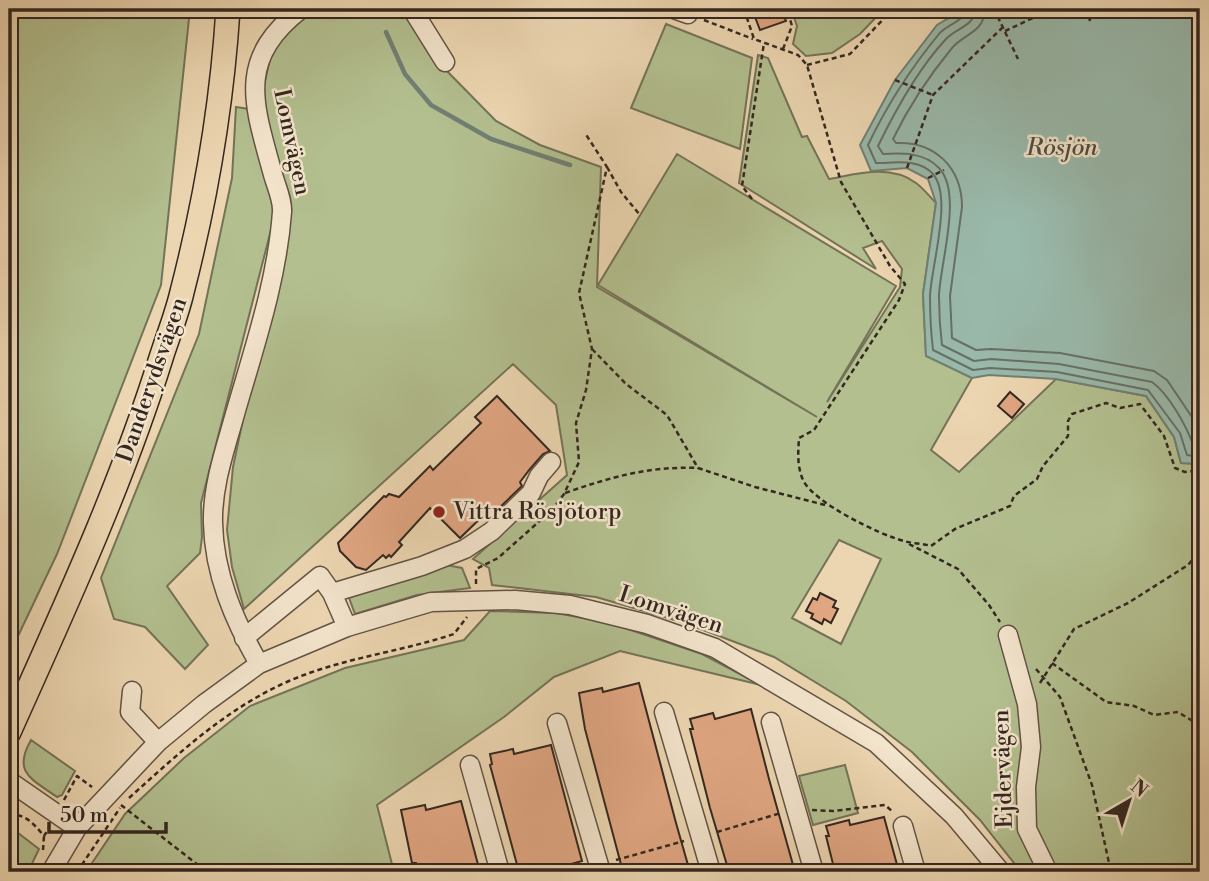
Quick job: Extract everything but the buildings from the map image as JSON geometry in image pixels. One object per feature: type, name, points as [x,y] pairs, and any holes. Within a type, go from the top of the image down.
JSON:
[{"type":"main road","name":"Danderydsvägen","points":[[9,732],[76,581],[143,417],[182,293],[214,143],[225,58],[228,9]]},
{"type":"street","name":"Lomvägen","points":[[259,664],[244,638],[217,568],[213,522],[217,480],[270,291],[282,209],[257,116],[254,82],[260,57],[276,31],[301,9]]},
{"type":"street","points":[[412,9],[445,62]]},
{"type":"street","points":[[332,593],[422,566],[465,548],[492,531],[531,493],[539,476],[551,462]]},
{"type":"street","points":[[244,638],[320,576],[332,593],[347,627]]},
{"type":"street","name":"Lomvägen","points":[[51,872],[77,828],[159,742],[204,704],[259,664],[347,627],[431,601],[514,600],[570,605],[646,624],[715,648],[876,743],[954,816],[1001,872]]},
{"type":"street","name":"Ejdervägen","points":[[1008,635],[1027,704],[1031,747],[1026,787],[1027,828],[1048,872]]},
{"type":"street","points":[[132,691],[130,712],[159,742]]},
{"type":"street","points":[[664,712],[711,872]]},
{"type":"street","points":[[771,722],[814,872]]},
{"type":"street","points":[[557,723],[600,869]]},
{"type":"street","points":[[470,765],[500,872]]},
{"type":"street","points":[[9,781],[77,828]]},
{"type":"street","points":[[903,826],[916,872]]},
{"type":"path","points":[[744,9],[754,39]]},
{"type":"path","points":[[782,49],[792,26],[787,9]]},
{"type":"path","points":[[807,65],[850,54],[893,9]]},
{"type":"path","points":[[994,9],[1018,59]]},
{"type":"path","points":[[1005,31],[1052,9]]},
{"type":"path","points":[[1084,9],[1092,24]]},
{"type":"path","points":[[681,11],[798,55],[807,65],[841,182],[890,266],[905,284],[900,300],[814,430],[799,438],[798,464],[804,482],[828,506]]},
{"type":"path","points":[[907,168],[933,95],[1003,26]]},
{"type":"path","points":[[752,199],[742,186],[764,43]]},
{"type":"path","points":[[895,80],[933,95]]},
{"type":"path","points":[[586,133],[621,192],[640,215]]},
{"type":"path","points":[[476,569],[498,558],[551,512],[565,494],[579,462],[576,422],[586,390],[592,349],[579,293],[607,167]]},
{"type":"path","points":[[928,178],[944,170]]},
{"type":"path","points":[[592,349],[626,384],[667,415],[698,468]]},
{"type":"path","points":[[906,542],[931,546],[955,529],[1010,506],[1014,496],[1037,479],[1043,466],[1068,436],[1068,421],[1072,414],[1106,403],[1120,408],[1140,404],[1164,436],[1175,468],[1185,472],[1200,470]]},
{"type":"path","points":[[565,494],[612,476],[672,467],[698,468],[755,487],[828,506],[957,569],[989,605],[1008,635]]},
{"type":"path","points":[[1027,704],[1074,629],[1128,603],[1188,565],[1200,551]]},
{"type":"path","points":[[469,562],[476,569],[476,587]]},
{"type":"path","points":[[77,872],[122,806],[177,755],[248,701],[291,680],[349,661],[454,634],[469,611]]},
{"type":"path","points":[[1052,663],[1106,702],[1134,706],[1154,715],[1178,712],[1191,720],[1200,731]]},
{"type":"path","points":[[1034,667],[1060,697],[1091,785],[1111,872]]},
{"type":"path","points":[[31,872],[44,848],[44,836],[76,776],[122,806],[207,872]]},
{"type":"path","points":[[568,872],[600,869],[796,809],[833,811],[885,804],[903,826]]},
{"type":"path","points":[[9,815],[23,817],[33,823],[44,836]]},
{"type":"green space","points":[[9,9],[190,9],[161,285],[57,554],[9,655]]},
{"type":"green space","points":[[319,9],[400,9],[405,12],[441,65],[496,121],[540,145],[601,167],[597,287],[817,417],[598,285],[677,154],[896,286],[827,402],[900,287],[902,269],[882,241],[863,248],[876,269],[739,183],[758,55],[768,58],[802,137],[807,136],[829,179],[873,172],[895,174],[916,183],[936,203],[923,294],[926,355],[972,378],[931,450],[959,472],[1056,379],[1146,396],[1174,437],[1181,463],[1200,464],[1200,872],[1021,872],[980,820],[912,752],[846,701],[774,657],[685,623],[596,597],[492,585],[489,568],[473,559],[567,475],[556,405],[513,364],[244,609],[232,567],[227,530],[233,467],[288,206],[261,119],[262,94],[270,59],[290,23]],"holes":[[[839,540],[881,559],[841,644],[792,618]]]},
{"type":"green space","points":[[791,9],[884,9],[860,34],[832,53],[806,56],[793,44],[797,26]]},
{"type":"green space","points":[[666,24],[752,58],[740,149],[631,108]]},
{"type":"green space","points":[[236,107],[249,109],[274,190],[273,222],[201,503],[200,553],[167,586],[208,645],[185,669],[145,627],[114,619],[101,578],[199,334],[232,178]]},
{"type":"green space","points":[[446,565],[462,568],[470,588],[417,595],[355,614],[348,595],[392,584]]},
{"type":"green space","points":[[490,611],[556,613],[610,623],[702,654],[761,685],[620,651],[554,677],[504,717],[377,805],[394,872],[86,872],[125,814],[184,758],[250,706],[345,668],[464,640]]},
{"type":"green space","points":[[31,740],[75,771],[62,795],[57,797],[27,774],[24,760]]},
{"type":"green space","points":[[845,765],[858,813],[813,825],[799,776]]},
{"type":"green space","points":[[9,826],[39,849],[28,872],[9,872]]},
{"type":"water","name":"Rösjön","points":[[964,9],[1200,9],[1200,464],[1181,463],[1174,437],[1146,396],[1056,379],[989,375],[972,378],[926,356],[923,294],[936,203],[928,179],[907,168],[871,171],[860,145],[895,80],[937,25]]},
{"type":"waterway","points":[[386,32],[405,74],[431,105],[491,139],[570,165]]},
{"type":"place","name":"Vittra Rösjötorp","points":[[439,512]]}]
